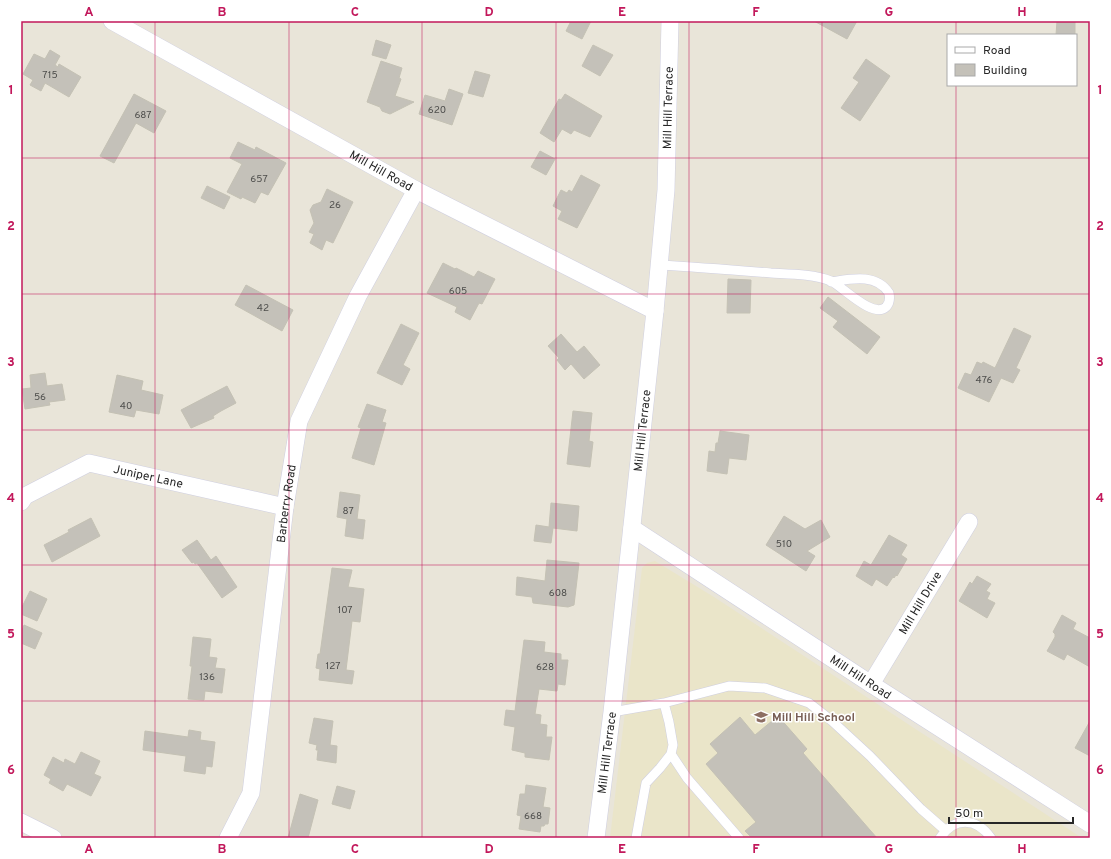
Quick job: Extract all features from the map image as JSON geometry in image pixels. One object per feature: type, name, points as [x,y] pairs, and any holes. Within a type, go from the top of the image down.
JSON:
[{"type":"street","name":"Mill Hill Road","points":[[112,21],[416,190],[655,311]]},
{"type":"street","name":"Mill Hill Terrace","points":[[596,838],[612,712],[632,528],[666,190],[670,21]]},
{"type":"street","name":"Barberry Road","points":[[228,838],[251,792],[285,507],[299,421],[358,296],[416,190]]},
{"type":"street","name":"Juniper Lane","points":[[21,502],[25,496],[88,463],[285,507]]},
{"type":"street","name":"Mill Hill Drive","points":[[871,684],[969,522]]},
{"type":"street","name":"Mill Hill Road","points":[[632,528],[871,684],[1090,824]]},
{"type":"street","points":[[21,822],[53,838]]},
{"type":"lane","points":[[659,265],[796,275],[831,282],[857,279],[874,281],[887,289],[890,298],[885,308],[881,310],[870,308],[831,282]]},
{"type":"lane","points":[[612,712],[664,703],[729,686],[765,688],[809,703],[832,721],[870,756],[921,809],[942,834],[954,824],[965,822],[976,824],[985,830],[990,838]]},
{"type":"lane","points":[[636,838],[646,783],[671,754],[673,744],[664,703]]},
{"type":"lane","points":[[671,754],[687,778],[739,838]]},
{"type":"shaded area","name":"Mill Hill School","points":[[655,561],[714,597],[1082,838],[610,838],[642,568],[647,563]]},
{"type":"building","points":[[571,21],[591,21],[582,39],[566,31]]},
{"type":"building","points":[[814,21],[857,21],[847,39]]},
{"type":"building","points":[[1057,21],[1075,21],[1075,34],[1056,34]]},
{"type":"building","points":[[376,40],[391,45],[386,59],[372,55]]},
{"type":"building","points":[[593,45],[613,55],[600,76],[582,66]]},
{"type":"building","points":[[50,50],[60,56],[55,65],[58,67],[59,64],[81,77],[69,97],[45,83],[41,91],[30,85],[33,80],[23,74],[34,54],[45,59]]},
{"type":"building","points":[[866,59],[890,76],[860,121],[841,108],[859,82],[853,78]]},
{"type":"building","points":[[381,61],[402,68],[399,78],[401,79],[395,96],[414,102],[390,114],[382,111],[380,107],[367,102]]},
{"type":"building","points":[[475,71],[490,75],[483,97],[468,93]]},
{"type":"building","points":[[449,89],[463,94],[452,125],[419,114],[425,95],[445,101]]},
{"type":"building","points":[[134,94],[166,111],[154,133],[136,123],[114,163],[100,156]]},
{"type":"building","points":[[565,94],[602,116],[590,137],[574,130],[571,134],[562,129],[554,142],[540,133],[559,99],[561,100]]},
{"type":"building","points":[[238,142],[255,150],[256,147],[286,163],[268,195],[261,192],[255,203],[242,197],[241,199],[227,192],[242,164],[230,158]]},
{"type":"building","points":[[540,151],[555,159],[546,175],[531,167]]},
{"type":"building","points":[[581,175],[600,185],[577,228],[558,219],[562,211],[553,206],[561,190],[567,193],[569,190],[572,192]]},
{"type":"building","points":[[207,186],[230,197],[224,209],[201,198]]},
{"type":"building","points":[[327,189],[353,202],[333,243],[326,240],[322,250],[310,243],[314,234],[309,232],[314,223],[310,210],[313,205],[321,202]]},
{"type":"building","points":[[443,263],[474,277],[478,271],[495,279],[482,304],[479,303],[470,320],[455,312],[457,307],[427,293]]},
{"type":"building","points":[[728,279],[751,280],[750,313],[727,313]]},
{"type":"building","points":[[246,285],[293,310],[282,331],[235,305]]},
{"type":"building","points":[[828,297],[880,337],[867,354],[833,327],[838,321],[820,308]]},
{"type":"building","points":[[401,324],[419,333],[403,365],[410,369],[402,385],[377,373]]},
{"type":"building","points":[[1014,328],[1031,336],[1016,368],[1020,370],[1013,383],[1001,378],[989,402],[958,388],[965,373],[971,375],[977,362],[982,364],[983,362],[995,368]]},
{"type":"building","points":[[561,334],[577,352],[584,346],[600,365],[584,379],[571,364],[565,370],[557,360],[559,358],[548,346]]},
{"type":"building","points":[[45,373],[47,386],[62,384],[65,400],[49,402],[50,405],[25,409],[22,389],[31,388],[30,375]]},
{"type":"building","points":[[117,375],[143,381],[141,390],[163,395],[159,414],[136,410],[134,417],[109,412]]},
{"type":"building","points":[[227,386],[236,403],[213,416],[214,418],[191,428],[181,410]]},
{"type":"building","points":[[367,404],[386,410],[382,422],[386,423],[374,465],[352,458],[361,428],[358,427]]},
{"type":"building","points":[[573,411],[592,413],[589,441],[593,442],[590,467],[567,464]]},
{"type":"building","points":[[720,431],[749,435],[746,460],[729,458],[727,474],[707,471],[709,451],[715,452]]},
{"type":"building","points":[[340,492],[360,495],[357,519],[365,520],[363,539],[345,536],[347,519],[337,517]]},
{"type":"building","points":[[551,503],[579,506],[577,531],[553,528],[551,543],[534,541],[536,525],[549,527]]},
{"type":"building","points":[[784,516],[805,529],[821,520],[830,537],[807,551],[815,556],[806,571],[766,545]]},
{"type":"building","points":[[91,518],[100,536],[52,562],[44,545]]},
{"type":"building","points":[[889,535],[907,545],[901,555],[907,559],[897,576],[896,575],[894,578],[893,577],[887,586],[876,579],[872,586],[856,576],[864,561],[871,565]]},
{"type":"building","points":[[197,540],[211,560],[216,556],[237,587],[222,598],[197,563],[192,563],[182,550]]},
{"type":"building","points":[[547,560],[579,563],[574,605],[568,607],[533,603],[532,597],[516,595],[517,577],[545,581]]},
{"type":"building","points":[[332,568],[352,570],[348,587],[364,589],[360,622],[352,621],[346,670],[354,671],[352,684],[319,680],[320,669],[316,668],[318,654],[320,654]]},
{"type":"building","points":[[977,576],[991,584],[986,591],[990,593],[987,599],[995,603],[987,618],[959,601],[970,582],[972,584]]},
{"type":"building","points":[[30,591],[47,599],[37,621],[21,614],[21,609]]},
{"type":"building","points":[[1062,615],[1076,623],[1073,629],[1090,638],[1090,667],[1067,654],[1064,660],[1047,651],[1055,637],[1053,632]]},
{"type":"building","points":[[24,625],[42,633],[35,649],[21,643],[21,633]]},
{"type":"building","points":[[193,637],[211,639],[209,657],[217,658],[215,668],[225,669],[222,693],[205,691],[204,700],[188,699],[192,666],[190,666]]},
{"type":"building","points":[[524,640],[545,642],[544,652],[561,654],[561,660],[568,660],[565,685],[558,684],[557,691],[539,689],[535,714],[541,715],[540,724],[547,725],[546,737],[552,737],[549,760],[525,757],[525,753],[512,750],[515,727],[504,725],[506,710],[515,711]]},
{"type":"building","points":[[778,716],[807,749],[803,753],[877,838],[752,838],[745,831],[756,822],[706,764],[718,753],[710,744],[740,717],[755,735]]},
{"type":"building","points":[[314,718],[333,721],[330,745],[337,746],[336,763],[317,760],[317,745],[309,743]]},
{"type":"building","points":[[1090,721],[1090,756],[1075,748]]},
{"type":"building","points":[[189,730],[201,732],[200,740],[215,742],[212,767],[206,766],[205,774],[184,771],[186,756],[143,750],[145,731],[188,737]]},
{"type":"building","points":[[81,752],[100,761],[94,774],[101,777],[91,796],[67,784],[63,791],[49,783],[51,779],[44,775],[53,757],[64,763],[65,759],[75,764]]},
{"type":"building","points":[[526,785],[546,788],[543,807],[550,808],[548,824],[541,826],[540,832],[519,829],[521,816],[517,815],[520,794],[525,794]]},
{"type":"building","points":[[337,786],[355,791],[350,809],[332,804]]},
{"type":"building","points":[[300,794],[318,800],[308,838],[288,838]]},
{"type":"place","name":"Mill Hill School","points":[[761,717]]}]
